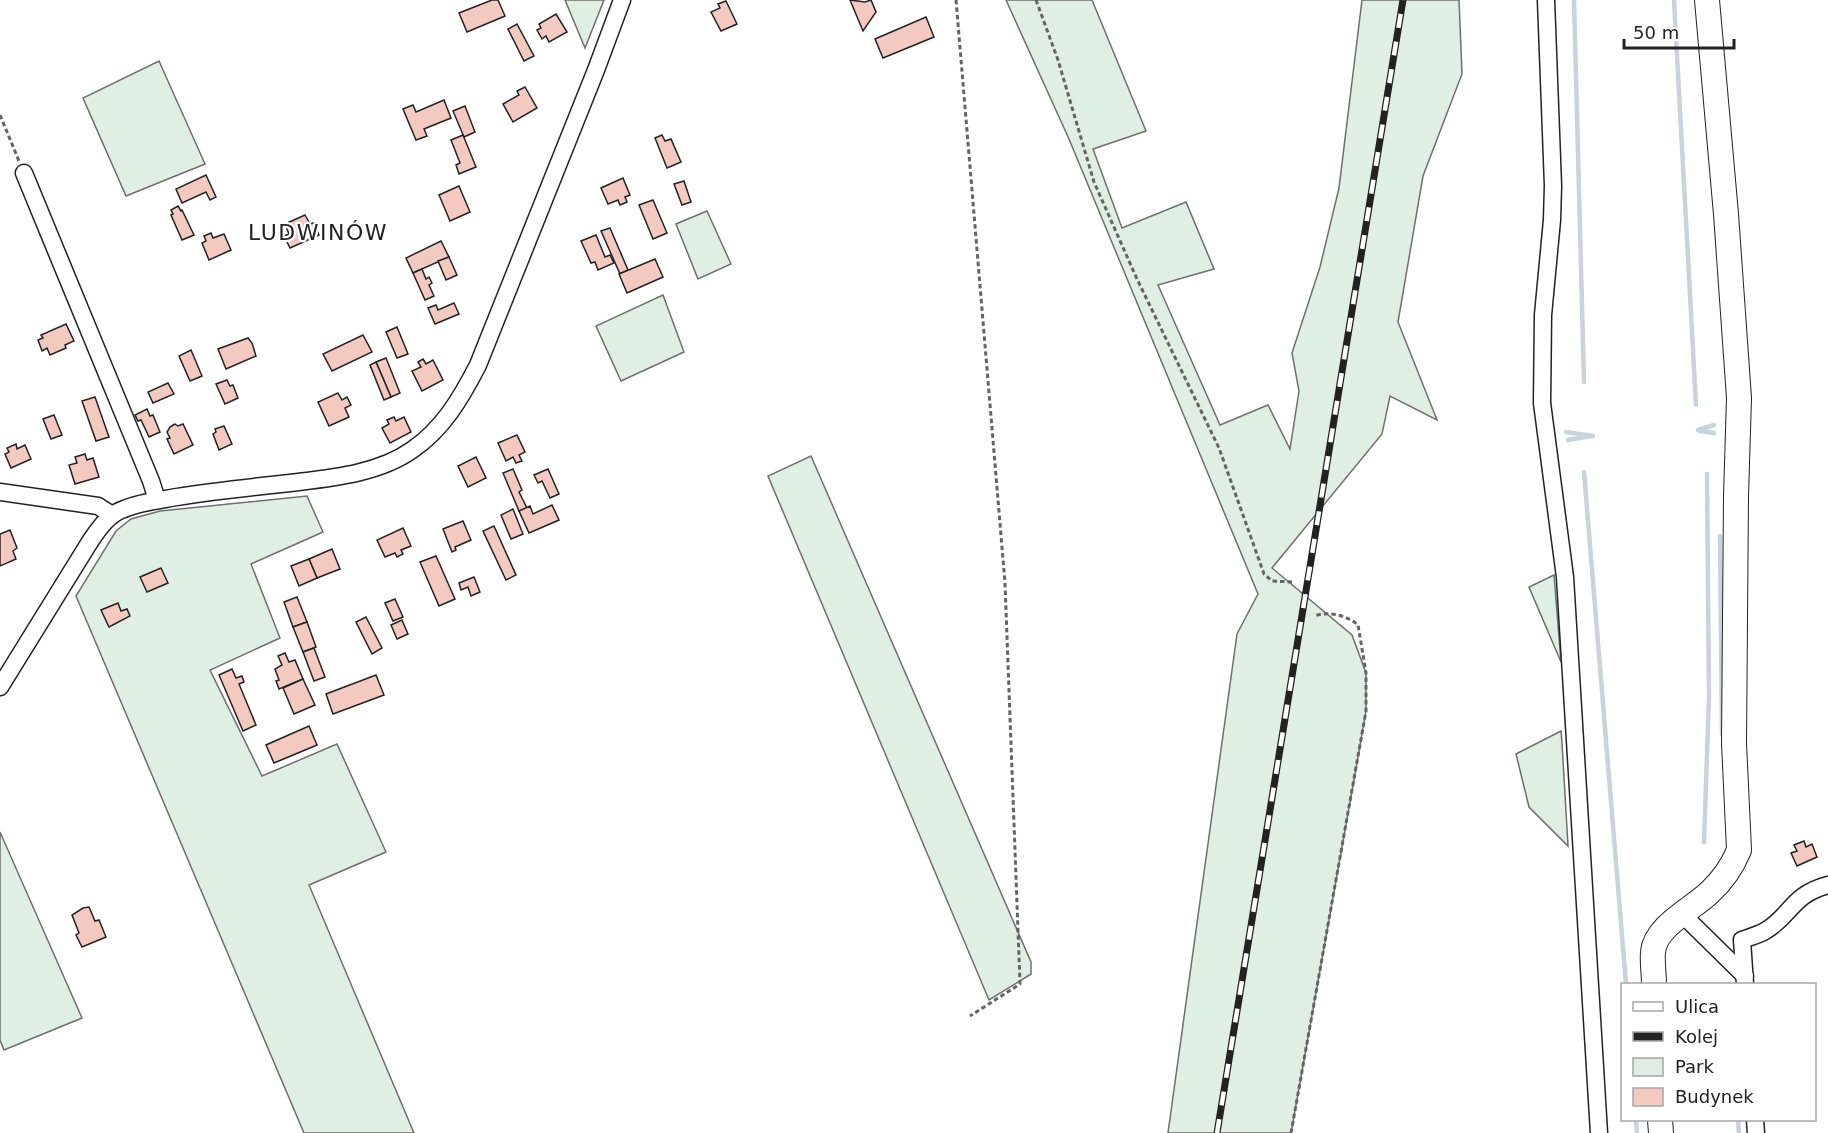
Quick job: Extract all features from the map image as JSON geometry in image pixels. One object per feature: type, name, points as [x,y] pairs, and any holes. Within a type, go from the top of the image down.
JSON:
[{"type":"highway","points":[[1654,983],[1653,950],[1663,931],[1709,894],[1726,875],[1739,850],[1734,732],[1739,398],[1707,0]]},
{"type":"street","points":[[0,687],[100,526],[112,515],[123,509],[157,500],[332,477],[378,467],[410,452],[439,427],[453,410],[478,365],[622,0]]},
{"type":"street","points":[[1546,0],[1553,186],[1542,337],[1542,403],[1566,588],[1599,1133]]},
{"type":"street","points":[[24,173],[157,500]]},
{"type":"street","points":[[0,492],[98,506],[112,515]]},
{"type":"street","points":[[1745,980],[1742,940],[1763,933],[1774,925],[1799,898],[1813,889],[1828,885]]},
{"type":"street","points":[[1682,914],[1745,980]]},
{"type":"path","points":[[956,0],[1005,583],[1020,984],[970,1016]]},
{"type":"path","points":[[1036,0],[1058,60],[1094,182],[1137,279],[1219,448],[1264,574],[1275,582],[1293,582]]},
{"type":"path","points":[[0,116],[24,173]]},
{"type":"path","points":[[1291,1133],[1366,711],[1366,672],[1358,625],[1333,614],[1314,616]]},
{"type":"green space","points":[[565,0],[604,0],[585,48]]},
{"type":"green space","points":[[1006,0],[1092,0],[1146,131],[1093,149],[1122,228],[1186,202],[1214,269],[1158,285],[1220,425],[1268,405],[1290,449],[1299,391],[1292,353],[1320,267],[1339,188],[1362,0],[1459,0],[1462,74],[1423,176],[1398,322],[1437,420],[1390,396],[1382,434],[1272,568],[1352,635],[1366,673],[1366,711],[1291,1133],[1168,1133],[1237,634],[1258,594],[1069,139]]},
{"type":"green space","points":[[159,61],[205,164],[126,196],[83,98]]},
{"type":"green space","points":[[707,211],[731,264],[698,279],[676,224]]},
{"type":"green space","points":[[663,295],[684,352],[621,381],[596,326]]},
{"type":"green space","points":[[811,456],[1031,962],[1031,974],[989,1000],[768,476]]},
{"type":"green space","points":[[307,496],[323,532],[251,564],[280,638],[210,670],[262,776],[337,744],[386,852],[309,885],[414,1133],[304,1133],[76,596],[116,531],[131,519],[160,511]]},
{"type":"green space","points":[[1554,575],[1561,662],[1529,587]]},
{"type":"green space","points":[[1561,731],[1568,846],[1529,807],[1516,754]]},
{"type":"green space","points":[[0,832],[82,1018],[4,1050],[0,1040]]},
{"type":"building","points":[[492,0],[498,0],[505,16],[467,32],[459,13]]},
{"type":"building","points":[[850,0],[865,2],[871,0],[876,12],[863,31]]},
{"type":"building","points":[[726,1],[737,24],[721,31],[711,12],[720,8],[718,4]]},
{"type":"building","points":[[556,14],[567,32],[549,42],[546,36],[542,39],[537,30],[541,28],[539,24]]},
{"type":"building","points":[[926,17],[934,37],[883,58],[875,39]]},
{"type":"building","points":[[517,24],[534,56],[524,61],[508,29]]},
{"type":"building","points":[[525,87],[537,108],[513,122],[503,104],[519,95],[517,91]]},
{"type":"building","points":[[444,100],[451,118],[424,129],[427,136],[416,140],[403,109],[413,105],[416,112]]},
{"type":"building","points":[[465,106],[475,132],[464,137],[453,111]]},
{"type":"building","points":[[463,135],[476,167],[459,174],[456,165],[460,163],[451,140]]},
{"type":"building","points":[[662,135],[665,141],[671,139],[681,162],[667,168],[655,138]]},
{"type":"building","points":[[206,175],[216,197],[210,200],[206,192],[182,203],[176,189]]},
{"type":"building","points":[[623,178],[630,195],[625,197],[627,202],[620,205],[618,200],[608,204],[601,188]]},
{"type":"building","points":[[684,181],[691,202],[682,205],[674,184]]},
{"type":"building","points":[[459,186],[470,212],[450,221],[439,195]]},
{"type":"building","points":[[653,200],[667,233],[653,239],[639,205]]},
{"type":"building","points":[[178,206],[194,235],[182,240],[171,215],[173,214],[171,210]]},
{"type":"building","points":[[305,215],[310,224],[314,223],[319,235],[290,248],[284,236],[289,234],[285,224]]},
{"type":"building","points":[[610,228],[628,270],[620,274],[601,231]]},
{"type":"building","points":[[211,233],[213,238],[224,234],[231,250],[209,260],[202,243],[206,241],[204,236]]},
{"type":"building","points":[[596,235],[605,257],[610,255],[614,263],[598,270],[595,262],[591,263],[581,241]]},
{"type":"building","points":[[441,241],[449,257],[413,273],[406,258]]},
{"type":"building","points":[[449,257],[457,275],[446,280],[438,261]]},
{"type":"building","points":[[655,259],[663,277],[627,293],[619,274]]},
{"type":"building","points":[[422,269],[426,279],[429,277],[432,283],[429,285],[434,296],[425,300],[413,273]]},
{"type":"building","points":[[454,303],[459,314],[435,324],[428,308],[436,305],[438,310]]},
{"type":"building","points":[[66,324],[74,341],[65,345],[66,348],[50,355],[47,348],[42,351],[38,340],[43,338],[41,335]]},
{"type":"building","points":[[397,327],[408,354],[397,358],[386,332]]},
{"type":"building","points":[[363,335],[372,352],[332,371],[323,354]]},
{"type":"building","points":[[248,338],[256,356],[226,369],[218,349]]},
{"type":"building","points":[[191,350],[202,376],[190,381],[179,356]]},
{"type":"building","points":[[386,358],[400,393],[391,397],[376,362]]},
{"type":"building","points":[[423,359],[426,364],[433,360],[443,380],[422,391],[412,371],[421,367],[418,362]]},
{"type":"building","points":[[376,362],[391,397],[384,400],[370,365]]},
{"type":"building","points":[[227,380],[230,386],[233,385],[238,398],[225,404],[216,384]]},
{"type":"building","points":[[168,383],[174,394],[153,403],[148,392]]},
{"type":"building","points":[[338,393],[342,400],[347,397],[351,405],[345,408],[349,417],[329,426],[318,402]]},
{"type":"building","points":[[95,397],[109,437],[96,441],[82,401]]},
{"type":"building","points":[[147,409],[150,416],[153,415],[160,432],[149,437],[141,420],[138,421],[135,415]]},
{"type":"building","points":[[54,415],[62,435],[51,439],[43,419]]},
{"type":"building","points":[[394,417],[396,421],[404,417],[411,432],[390,443],[382,428],[389,424],[387,420]]},
{"type":"building","points":[[175,424],[178,426],[183,424],[193,445],[174,454],[167,439],[170,438],[167,432]]},
{"type":"building","points":[[224,426],[232,444],[219,450],[213,434],[216,432],[215,429]]},
{"type":"building","points":[[517,435],[525,452],[519,455],[522,461],[516,463],[513,457],[506,461],[498,443]]},
{"type":"building","points":[[16,444],[17,449],[25,445],[31,459],[11,468],[5,454],[9,452],[7,448]]},
{"type":"building","points":[[85,454],[87,460],[93,458],[99,477],[75,484],[69,465],[77,463],[75,457]]},
{"type":"building","points":[[476,457],[486,478],[468,487],[458,466]]},
{"type":"building","points":[[513,469],[522,490],[519,492],[527,508],[519,511],[503,473]]},
{"type":"building","points":[[548,469],[559,494],[550,498],[542,481],[538,483],[534,475]]},
{"type":"building","points":[[552,505],[559,520],[529,533],[519,511],[530,506],[533,514]]},
{"type":"building","points":[[513,509],[523,534],[511,539],[501,515]]},
{"type":"building","points":[[463,521],[471,540],[455,547],[456,550],[452,552],[443,529]]},
{"type":"building","points":[[494,526],[516,575],[506,580],[483,531]]},
{"type":"building","points":[[403,528],[411,546],[401,550],[403,554],[397,557],[395,553],[385,557],[377,540]]},
{"type":"building","points":[[10,530],[17,548],[13,551],[16,559],[0,566],[0,534]]},
{"type":"building","points":[[332,549],[340,569],[317,578],[309,559]]},
{"type":"building","points":[[436,556],[455,599],[439,606],[420,562]]},
{"type":"building","points":[[309,559],[317,578],[299,586],[291,566]]},
{"type":"building","points":[[161,568],[168,583],[147,592],[140,577]]},
{"type":"building","points":[[474,577],[480,592],[471,596],[468,587],[461,590],[459,583]]},
{"type":"building","points":[[297,597],[307,622],[293,627],[284,602]]},
{"type":"building","points":[[395,599],[403,617],[393,621],[385,603]]},
{"type":"building","points":[[118,603],[121,611],[127,609],[130,616],[109,627],[101,610]]},
{"type":"building","points":[[366,617],[382,648],[372,654],[356,622]]},
{"type":"building","points":[[402,620],[408,634],[397,639],[391,625]]},
{"type":"building","points":[[307,622],[316,647],[303,652],[293,627]]},
{"type":"building","points":[[314,648],[325,677],[314,681],[303,652]]},
{"type":"building","points":[[285,653],[289,662],[295,660],[303,679],[279,689],[275,669],[282,665],[278,656]]},
{"type":"building","points":[[232,669],[236,678],[242,676],[244,682],[239,684],[256,725],[243,731],[219,675]]},
{"type":"building","points":[[376,675],[384,695],[333,714],[326,694]]},
{"type":"building","points":[[303,679],[315,705],[294,714],[283,688]]},
{"type":"building","points":[[309,726],[317,745],[274,763],[266,745]]},
{"type":"building","points":[[1804,841],[1806,847],[1812,844],[1817,857],[1797,866],[1791,853],[1797,851],[1794,845]]},
{"type":"building","points":[[89,907],[95,921],[99,920],[106,937],[82,947],[76,935],[79,933],[72,915]]},
{"type":"waterway","points":[[1574,0],[1584,382]]},
{"type":"waterway","points":[[1674,0],[1696,405]]},
{"type":"waterway","points":[[1698,430],[1714,425]]},
{"type":"waterway","points":[[1700,431],[1714,433]]},
{"type":"waterway","points":[[1566,432],[1593,436]]},
{"type":"waterway","points":[[1568,440],[1591,436]]},
{"type":"waterway","points":[[1584,472],[1626,983]]},
{"type":"waterway","points":[[1704,842],[1709,696],[1707,474]]},
{"type":"waterway","points":[[1720,536],[1722,734]]},
{"type":"waterway","points":[[1636,1121],[1637,1133]]},
{"type":"waterway","points":[[1738,1121],[1739,1133]]},
{"type":"railway","points":[[1217,1133],[1403,0]]},
{"type":"district","name":"LUDWINÓW","points":[[318,232]]}]
